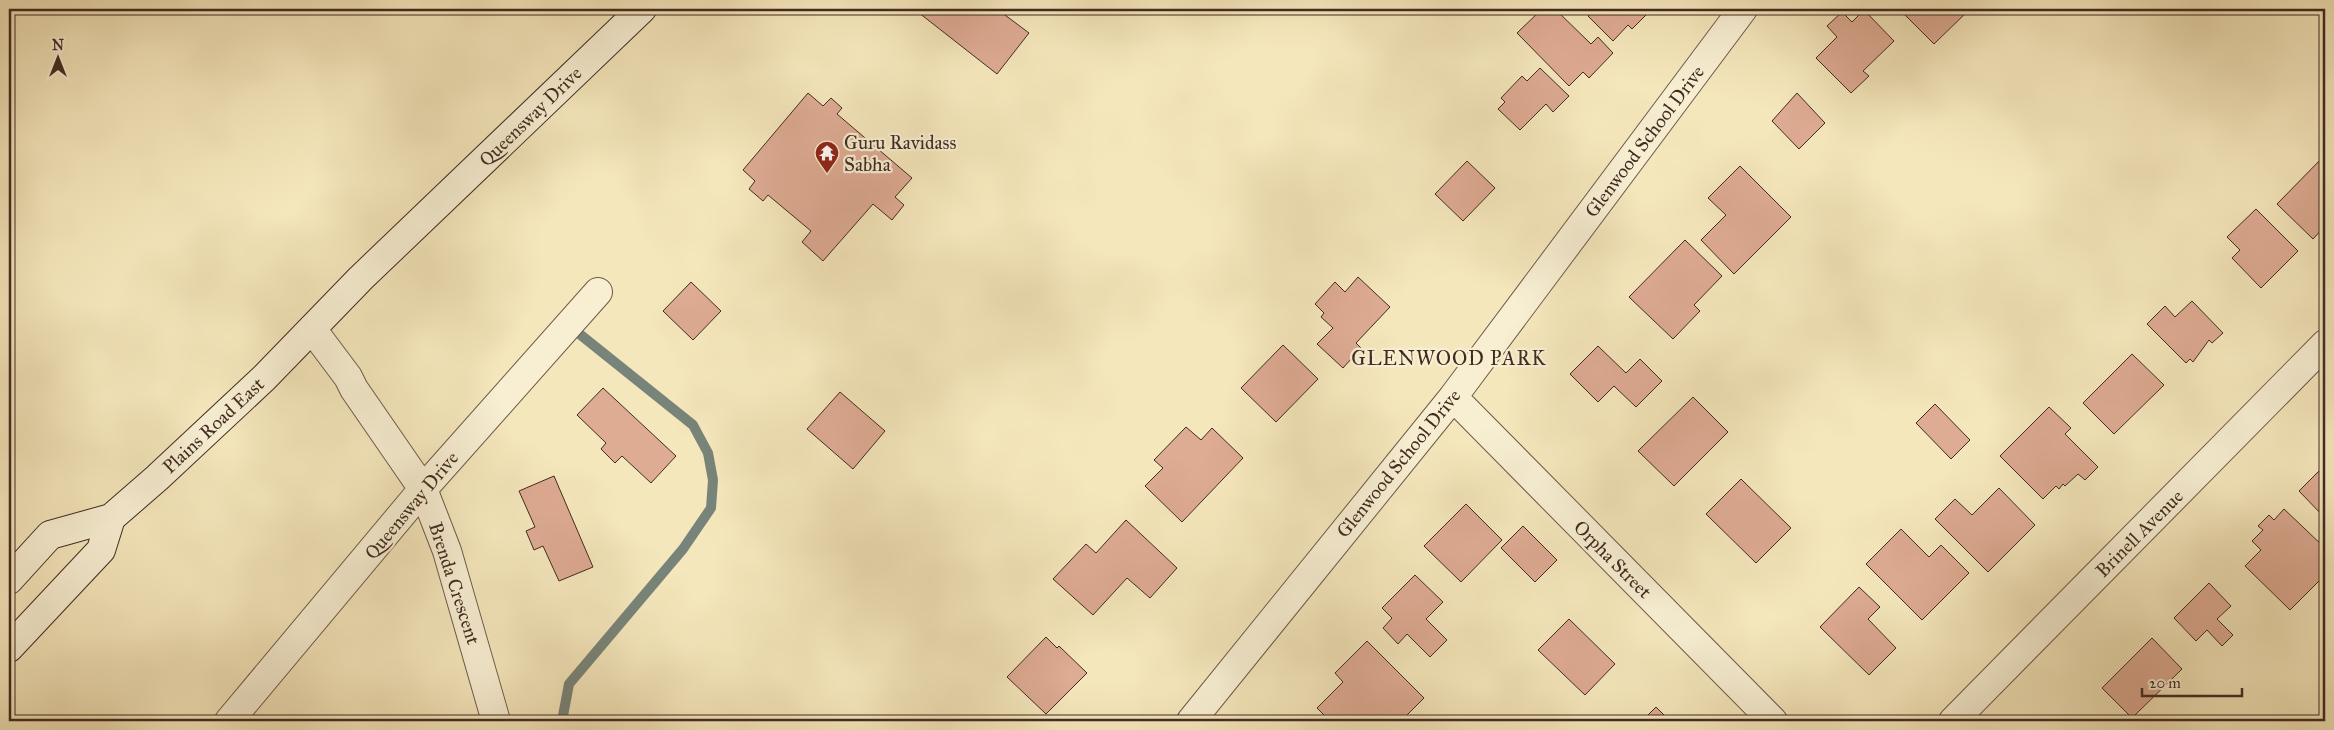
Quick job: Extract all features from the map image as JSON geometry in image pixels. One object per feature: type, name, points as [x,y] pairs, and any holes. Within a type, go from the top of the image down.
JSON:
[{"type":"street","name":"Queensway Drive","points":[[312,330],[361,278],[642,9]]},
{"type":"street","name":"Glenwood School Drive","points":[[1191,721],[1453,397],[1743,9]]},
{"type":"street","name":"Queensway Drive","points":[[229,721],[423,489],[598,292]]},
{"type":"street","name":"Brenda Crescent","points":[[312,330],[348,377],[354,389],[423,489],[448,551],[496,721]]},
{"type":"street","name":"Plains Road East","points":[[9,580],[50,535],[111,518],[264,378],[312,330]]},
{"type":"street","name":"Brinell Avenue","points":[[1952,721],[2325,344]]},
{"type":"street","name":"Orpha Street","points":[[1453,397],[1773,721]]},
{"type":"street","points":[[9,648],[101,550],[111,518]]},
{"type":"building","points":[[914,9],[997,9],[1029,33],[997,74]]},
{"type":"building","points":[[1542,9],[1555,9],[1591,44],[1598,37],[1613,53],[1589,78],[1583,72],[1569,86],[1517,33]]},
{"type":"building","points":[[1593,9],[1652,9],[1632,29],[1628,25],[1613,41],[1588,16],[1595,10]]},
{"type":"building","points":[[1899,9],[1970,9],[1934,44]]},
{"type":"building","points":[[1864,10],[1894,41],[1863,71],[1869,76],[1851,93],[1816,58],[1837,37],[1827,26],[1842,12],[1852,22]]},
{"type":"building","points":[[1540,68],[1569,96],[1553,112],[1546,104],[1520,130],[1498,109],[1505,102],[1501,98],[1522,76],[1527,81]]},
{"type":"building","name":"Guru Ravidass Sabha","points":[[808,93],[823,106],[831,98],[842,108],[837,114],[912,178],[895,197],[904,205],[892,220],[873,204],[823,261],[802,242],[811,231],[768,195],[763,201],[749,189],[755,181],[743,170]]},
{"type":"building","points":[[1797,93],[1825,123],[1799,149],[1772,121]]},
{"type":"building","points":[[2325,155],[2325,226],[2313,239],[2277,204]]},
{"type":"building","points":[[1467,161],[1495,188],[1463,221],[1435,194]]},
{"type":"building","points":[[1740,166],[1791,217],[1734,274],[1701,240],[1726,215],[1708,198]]},
{"type":"building","points":[[2256,209],[2298,251],[2261,288],[2232,258],[2240,250],[2227,237]]},
{"type":"building","points":[[1685,240],[1722,276],[1694,305],[1700,311],[1673,339],[1629,297]]},
{"type":"building","points":[[1358,277],[1390,307],[1356,343],[1361,348],[1343,368],[1317,344],[1333,328],[1321,317],[1324,313],[1315,304],[1335,282],[1345,292]]},
{"type":"building","points":[[691,282],[721,311],[693,340],[663,311]]},
{"type":"building","points":[[2192,301],[2223,333],[2212,343],[2209,340],[2193,362],[2190,359],[2186,363],[2147,324],[2165,306],[2175,317]]},
{"type":"building","points":[[1283,345],[1318,379],[1276,422],[1241,388]]},
{"type":"building","points":[[1598,346],[1626,373],[1640,359],[1662,381],[1636,407],[1614,386],[1598,402],[1570,374]]},
{"type":"building","points":[[2132,354],[2164,385],[2114,434],[2083,403]]},
{"type":"building","points":[[603,388],[676,456],[651,483],[622,456],[615,463],[601,449],[606,443],[577,415]]},
{"type":"building","points":[[840,392],[885,431],[853,469],[807,429]]},
{"type":"building","points":[[1693,397],[1728,432],[1674,486],[1638,451]]},
{"type":"building","points":[[1935,404],[1970,440],[1951,459],[1916,423]]},
{"type":"building","points":[[2049,407],[2071,428],[2065,434],[2098,467],[2085,480],[2078,474],[2065,486],[2063,484],[2059,489],[2056,486],[2043,499],[2000,456]]},
{"type":"building","points":[[1186,427],[1201,440],[1212,428],[1243,458],[1182,522],[1145,486],[1163,468],[1154,460]]},
{"type":"building","points":[[2325,465],[2325,518],[2299,491]]},
{"type":"building","points":[[554,476],[593,567],[559,581],[543,546],[534,550],[526,531],[535,527],[519,491]]},
{"type":"building","points":[[1741,479],[1791,528],[1756,563],[1706,514]]},
{"type":"building","points":[[1999,488],[2035,525],[1988,572],[1935,519],[1955,499],[1972,515]]},
{"type":"building","points":[[1466,504],[1502,540],[1461,582],[1424,546]]},
{"type":"building","points":[[2284,509],[2325,548],[2325,554],[2322,557],[2325,560],[2325,575],[2290,610],[2245,566],[2261,550],[2252,541],[2263,530],[2258,526],[2269,515],[2274,520]]},
{"type":"building","points":[[1126,520],[1177,568],[1150,598],[1127,578],[1093,615],[1053,579],[1086,544],[1096,553]]},
{"type":"building","points":[[1523,526],[1557,560],[1535,582],[1501,548]]},
{"type":"building","points":[[1901,529],[1929,557],[1941,545],[1969,573],[1922,620],[1866,564]]},
{"type":"building","points":[[1415,575],[1443,602],[1426,619],[1447,640],[1430,657],[1407,634],[1398,644],[1383,628],[1392,618],[1382,608]]},
{"type":"building","points":[[2209,583],[2231,606],[2217,619],[2233,635],[2222,646],[2207,630],[2196,641],[2174,618]]},
{"type":"building","points":[[1859,587],[1880,607],[1868,619],[1896,648],[1869,675],[1820,627]]},
{"type":"building","points":[[1569,619],[1615,664],[1585,695],[1538,650]]},
{"type":"building","points":[[1046,637],[1057,648],[1059,646],[1087,673],[1046,714],[1007,677]]},
{"type":"building","points":[[2152,638],[2182,669],[2132,718],[2102,688]]},
{"type":"building","points":[[1367,641],[1424,698],[1401,721],[1330,721],[1317,708],[1343,682],[1335,673]]},
{"type":"building","points":[[1656,707],[1670,721],[1642,721]]},
{"type":"waterway","points":[[562,721],[569,684],[683,549],[711,508],[713,480],[708,453],[693,425],[577,332]]},
{"type":"place","name":"Guru Ravidass Sabha","points":[[827,174]]},
{"type":"district","name":"GLENWOOD PARK","points":[[1449,358]]}]
